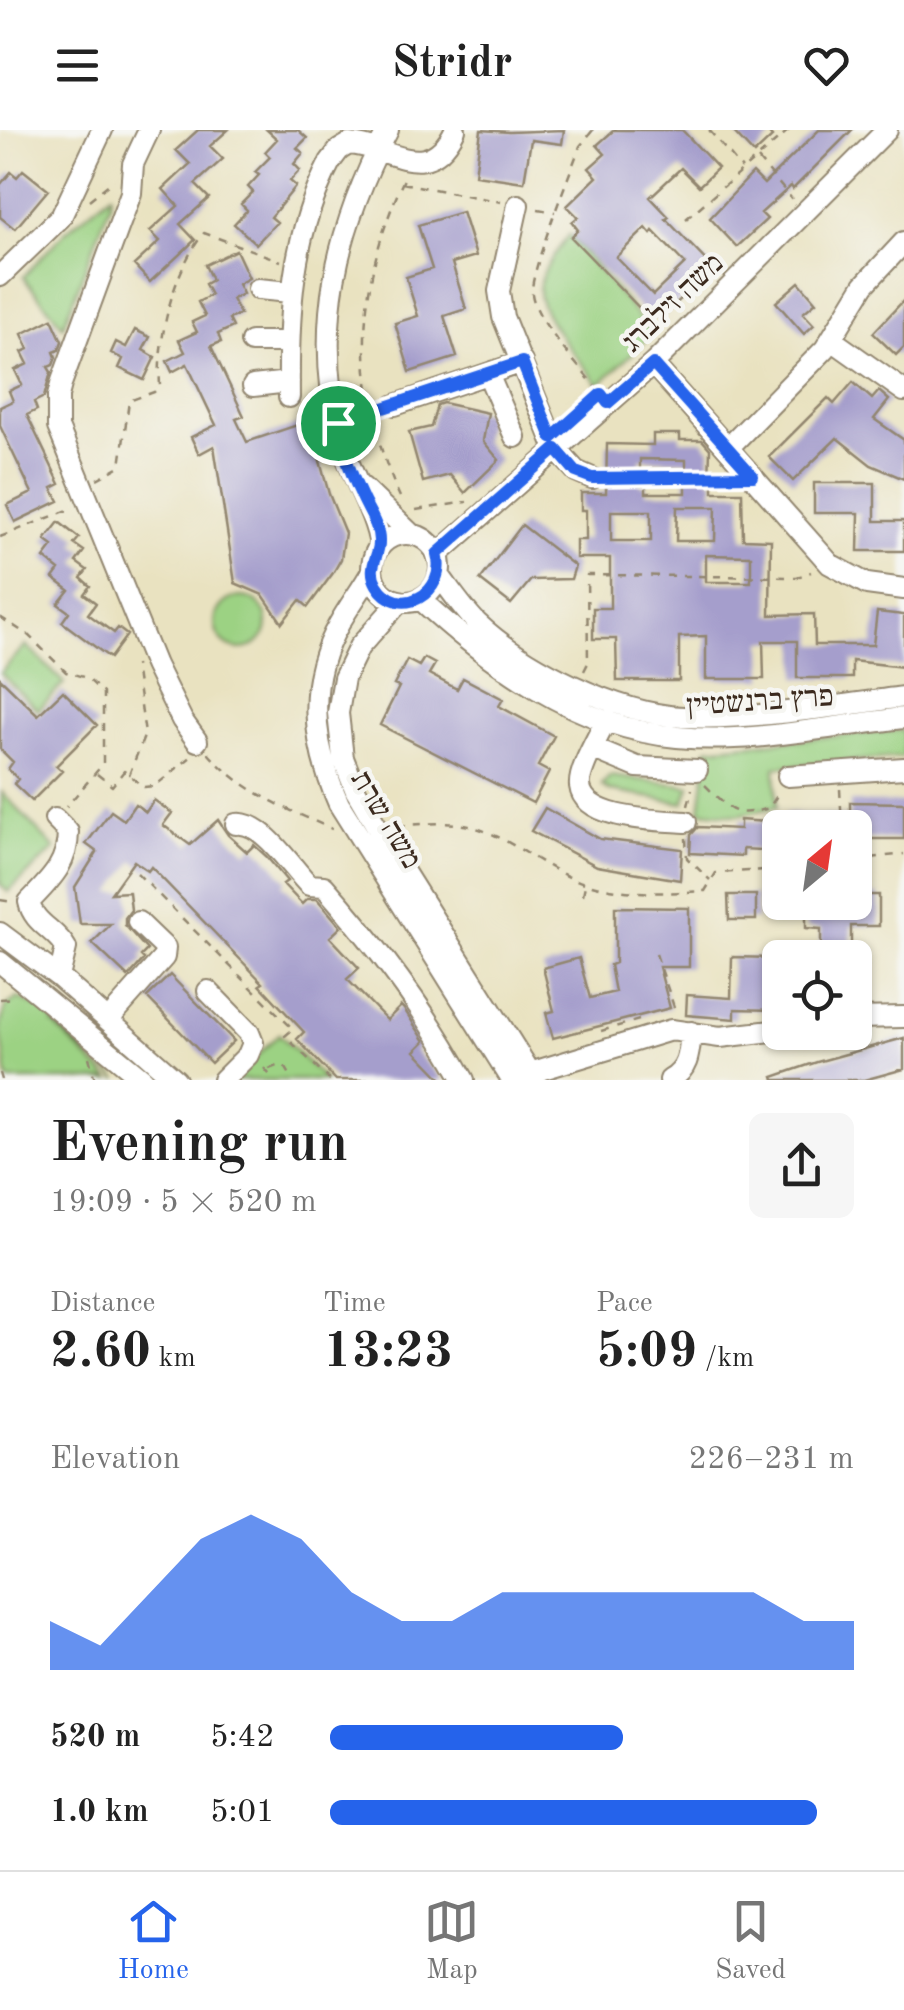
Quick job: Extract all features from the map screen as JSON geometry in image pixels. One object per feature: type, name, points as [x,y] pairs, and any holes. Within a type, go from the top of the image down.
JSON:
[{"type":"street","points":[[0,276],[70,203],[86,159],[102,130]]},
{"type":"street","points":[[149,130],[133,164],[131,193],[58,396],[58,426],[146,641],[182,720],[197,740]]},
{"type":"street","points":[[380,546],[375,524],[352,476],[337,413],[330,357],[333,277],[352,208],[388,130]]},
{"type":"street","points":[[253,386],[289,389],[294,262],[330,162],[350,144],[412,162],[440,150],[455,130]]},
{"type":"street","name":"משה זילברג","points":[[419,539],[485,504],[556,449],[653,364],[887,130]]},
{"type":"street","points":[[518,205],[500,291],[503,317],[556,449],[576,472],[592,478]]},
{"type":"street","points":[[728,448],[832,340],[864,286],[904,242]]},
{"type":"street","points":[[258,289],[290,292]]},
{"type":"street","points":[[832,340],[904,391]]},
{"type":"street","points":[[251,342],[288,342]]},
{"type":"street","points":[[395,405],[522,362]]},
{"type":"street","points":[[653,364],[830,564],[867,584],[904,589]]},
{"type":"street","points":[[488,374],[515,437]]},
{"type":"street","name":"פרץ ברנשטיין","points":[[352,476],[419,539],[463,607],[493,636],[577,686],[646,712],[678,717],[735,716],[904,697]]},
{"type":"street","points":[[395,536],[419,539],[433,588],[410,600],[383,592],[372,571],[380,546],[395,536]]},
{"type":"street","name":"משה שרת","points":[[372,571],[326,649],[316,710],[322,764],[339,804],[519,1078]]},
{"type":"street","name":"פרץ ברנשטיין","points":[[410,600],[520,678],[606,720],[677,737],[708,738],[904,718]]},
{"type":"street","name":"משה שרת","points":[[410,600],[359,647],[344,678],[338,713],[342,758],[356,791],[519,1078]]},
{"type":"street","points":[[606,720],[580,784],[590,802],[626,817],[686,822]]},
{"type":"street","points":[[594,750],[637,767],[696,775]]},
{"type":"street","points":[[788,776],[904,768]]},
{"type":"street","points":[[56,819],[68,832],[65,855],[60,869],[29,902],[31,912],[66,948],[60,977]]},
{"type":"street","points":[[236,824],[246,822],[260,830],[308,885],[324,886],[373,942],[430,1021],[464,1080]]},
{"type":"street","points":[[109,1019],[164,958],[165,948],[138,922]]},
{"type":"street","points":[[0,934],[60,977],[176,1080]]},
{"type":"street","points":[[0,962],[144,1080]]},
{"type":"street","points":[[208,991],[250,1033],[253,1044],[223,1080]]},
{"type":"street","points":[[872,1018],[904,1017]]},
{"type":"street","points":[[519,1078],[670,1030],[720,1037],[762,1032]]},
{"type":"street","points":[[670,1080],[681,1073],[688,1061],[691,1032]]},
{"type":"path","points":[[593,130],[580,146],[532,293],[542,318],[608,403]]},
{"type":"path","points":[[709,130],[743,170]]},
{"type":"path","points":[[686,219],[790,130]]},
{"type":"path","points":[[757,158],[804,212]]},
{"type":"path","points":[[412,162],[378,241],[366,304],[364,343],[373,412],[383,455],[419,539],[485,504]]},
{"type":"path","points":[[70,203],[85,204],[133,164]]},
{"type":"path","points":[[402,183],[556,212]]},
{"type":"path","points":[[83,488],[120,466],[129,401],[160,386],[160,339],[172,298],[204,233],[271,260],[294,262]]},
{"type":"path","points":[[289,389],[291,407],[303,414],[373,412],[395,405]]},
{"type":"path","points":[[592,478],[753,476]]},
{"type":"path","points":[[0,537],[60,512]]},
{"type":"path","points":[[577,686],[588,664],[586,575],[797,577],[830,564]]},
{"type":"path","points":[[0,617],[28,635],[66,672],[87,678],[103,693],[104,764],[56,819]]},
{"type":"path","points":[[129,775],[145,734],[134,673],[135,660],[146,641]]},
{"type":"path","points":[[96,773],[112,786],[124,772],[144,787],[155,786],[204,748],[220,767],[264,799],[333,830],[359,834]]},
{"type":"path","points":[[839,771],[841,810]]},
{"type":"path","points":[[696,775],[727,810],[752,813],[769,808],[788,776]]},
{"type":"path","points":[[387,828],[420,824],[468,826],[586,884],[664,894],[705,891],[716,873],[762,870]]},
{"type":"path","points":[[872,858],[904,854]]},
{"type":"path","points":[[136,873],[293,1029],[285,1036],[330,1080]]},
{"type":"path","points":[[582,895],[586,884]]},
{"type":"path","points":[[656,954],[673,1002]]},
{"type":"path","points":[[600,1030],[627,1023]]},
{"type":"path","points":[[268,1070],[286,1068],[293,1080]]},
{"type":"path","points":[[0,1073],[2,1080]]},
{"type":"green space","points":[[111,194],[63,326],[23,277],[65,232]]},
{"type":"green space","points":[[569,235],[653,334],[599,385],[554,327],[541,302],[542,276]]},
{"type":"green space","points":[[241,597],[259,605],[267,623],[259,641],[241,649],[223,641],[215,623],[223,605]]},
{"type":"green space","points":[[26,645],[64,683],[38,710],[0,673]]},
{"type":"green space","points":[[904,730],[904,757],[775,767],[777,807],[738,815],[700,811],[708,748]]},
{"type":"green space","points":[[610,776],[690,786],[684,803],[610,791],[602,785]]},
{"type":"green space","points":[[2,792],[55,849],[8,892],[0,884]]},
{"type":"green space","points":[[18,998],[40,1008],[118,1080],[52,1023],[110,1080],[8,1080],[0,1026],[6,1006]]},
{"type":"green space","points":[[279,1034],[325,1080],[233,1080]]},
{"type":"building","points":[[198,130],[228,130],[210,146],[223,159],[195,184],[209,198],[180,224],[195,240],[150,282],[134,265],[160,241],[150,231],[178,206],[163,189],[190,164],[176,150]]},
{"type":"building","points":[[267,130],[298,130],[307,138],[297,148],[303,153],[294,164],[300,170],[290,181],[296,186],[271,217],[277,222],[256,244],[234,224],[247,210],[241,204],[253,192],[248,187],[259,175],[255,172],[270,157],[265,152],[277,139]]},
{"type":"building","points":[[481,130],[564,130],[562,144],[531,140],[524,182],[475,175]]},
{"type":"building","points":[[614,130],[682,130],[718,168],[699,186],[681,168],[650,197],[713,268],[660,319],[654,313],[649,318],[571,237],[578,230],[572,222],[578,217],[567,206],[597,177],[589,168],[605,154],[597,145]],"holes":[[[646,228],[651,234],[653,231],[685,264],[653,295],[616,257]]]},
{"type":"building","points":[[732,130],[766,130],[772,137],[754,154]]},
{"type":"building","points":[[819,130],[852,130],[793,189],[791,186],[761,213],[767,219],[737,247],[710,218],[753,173],[764,184]]},
{"type":"building","points":[[23,170],[48,190],[15,229],[0,217],[0,185],[11,172],[17,177]]},
{"type":"building","points":[[462,212],[476,256],[452,263],[466,309],[444,316],[457,357],[410,372],[395,323],[418,316],[406,277],[432,269],[418,225]]},
{"type":"building","points":[[236,250],[249,278],[238,284],[243,294],[232,299],[240,314],[229,319],[233,327],[218,334],[221,342],[211,346],[244,416],[236,419],[247,442],[309,421],[329,494],[345,533],[341,559],[333,573],[308,607],[300,600],[282,623],[263,595],[235,583],[214,446],[199,454],[191,437],[216,425],[187,364],[172,372],[167,361],[185,352],[179,340],[197,332],[192,322],[205,316],[198,302],[211,295],[205,284],[212,280],[205,265]]},
{"type":"building","points":[[799,282],[816,302],[803,313],[814,325],[804,334],[776,302]]},
{"type":"building","points":[[904,300],[904,347],[896,355],[873,333]]},
{"type":"building","points":[[52,319],[62,341],[54,352],[53,365],[48,367],[51,372],[44,397],[34,402],[37,410],[27,415],[60,484],[52,488],[59,501],[15,522],[7,505],[32,493],[0,426],[0,407],[13,401],[9,391],[22,385],[15,370],[28,364],[22,352],[29,349],[22,334]]},
{"type":"building","points":[[135,330],[150,337],[143,350],[155,357],[144,380],[119,368],[123,359],[111,353],[116,342],[126,347]]},
{"type":"building","points":[[853,382],[872,399],[879,391],[889,400],[874,419],[904,440],[904,479],[871,465],[837,438],[793,481],[769,457],[828,398],[834,404]]},
{"type":"building","points":[[437,405],[488,413],[483,441],[499,460],[465,493],[450,475],[423,482],[409,432],[431,427]]},
{"type":"building","points":[[653,434],[680,434],[680,440],[702,440],[710,449],[709,480],[713,480],[713,492],[742,492],[743,539],[771,540],[770,615],[814,614],[815,645],[873,645],[877,612],[904,615],[904,667],[852,661],[852,678],[797,678],[797,641],[763,641],[764,679],[706,679],[706,636],[679,637],[679,681],[617,681],[616,639],[593,639],[593,608],[610,608],[610,558],[576,558],[576,540],[586,540],[586,510],[581,510],[581,493],[606,493],[607,444],[653,445]],"holes":[[[640,459],[686,460],[686,493],[646,493],[646,485],[640,485]],[[677,507],[716,507],[715,541],[676,541]],[[611,511],[651,511],[651,541],[611,541]],[[706,555],[751,556],[751,582],[706,582]]]},
{"type":"building","points":[[814,483],[875,483],[875,521],[904,521],[904,551],[858,551],[859,513],[814,513]]},
{"type":"building","points":[[59,522],[79,538],[74,544],[84,551],[76,562],[87,570],[81,578],[90,586],[84,594],[96,603],[88,614],[114,633],[118,628],[127,635],[110,658],[62,622],[69,612],[58,604],[69,590],[53,578],[59,570],[44,558],[53,546],[45,540]]},
{"type":"building","points":[[522,525],[575,566],[571,579],[531,580],[511,604],[480,580]]},
{"type":"building","points":[[424,658],[435,664],[429,674],[457,689],[463,678],[503,699],[499,706],[554,736],[538,766],[549,772],[533,803],[380,725],[407,660],[419,666]]},
{"type":"building","points":[[0,678],[38,715],[63,691],[97,725],[56,766],[62,771],[32,801],[14,784],[18,779],[8,769],[13,762],[0,749]]},
{"type":"building","points":[[154,800],[172,813],[163,825],[190,845],[218,820],[247,852],[254,845],[266,856],[287,881],[283,884],[302,904],[307,899],[317,899],[341,927],[330,937],[359,968],[347,979],[387,1020],[401,1006],[404,1009],[425,1041],[415,1051],[443,1080],[336,1080],[297,1039],[304,1032],[260,985],[263,983],[151,867],[148,871],[134,861],[111,893],[129,892],[131,910],[125,925],[147,950],[141,956],[144,959],[128,977],[92,943],[111,924],[80,924],[75,887],[97,852],[86,844],[111,811],[124,820],[135,804],[146,812]]},
{"type":"building","points":[[850,802],[904,803],[904,839],[872,839],[872,810],[850,810]]},
{"type":"building","points":[[545,808],[600,839],[682,849],[680,880],[597,866],[531,831]]},
{"type":"building","points":[[740,820],[762,822],[762,850],[743,849],[743,856],[690,853],[691,835],[698,827],[740,829]]},
{"type":"building","points":[[728,895],[756,895],[756,920],[729,920]]},
{"type":"building","points":[[872,895],[879,895],[879,926],[851,926],[851,940],[821,940],[821,929],[806,928],[806,920],[872,920]]},
{"type":"building","points":[[615,907],[689,908],[689,967],[659,967],[670,1008],[553,1038],[546,1013],[554,1011],[543,968],[579,958],[590,998],[615,992],[610,965],[615,963]]},
{"type":"building","points":[[732,957],[762,958],[762,1010],[735,1009],[735,1019],[686,1015],[687,995],[731,998]]},
{"type":"building","points":[[170,975],[234,1041],[211,1063],[147,997]]},
{"type":"building","points":[[904,1038],[904,1069],[864,1080],[773,1077],[860,1050],[872,1050]]},
{"type":"route","points":[[522,362],[552,438],[601,394],[608,403],[653,364],[753,476],[592,478],[576,472],[556,449],[437,554],[439,575],[427,594],[413,601],[400,601],[383,592],[373,576],[374,558],[380,546],[378,535],[352,476],[338,423],[522,362]]}]
